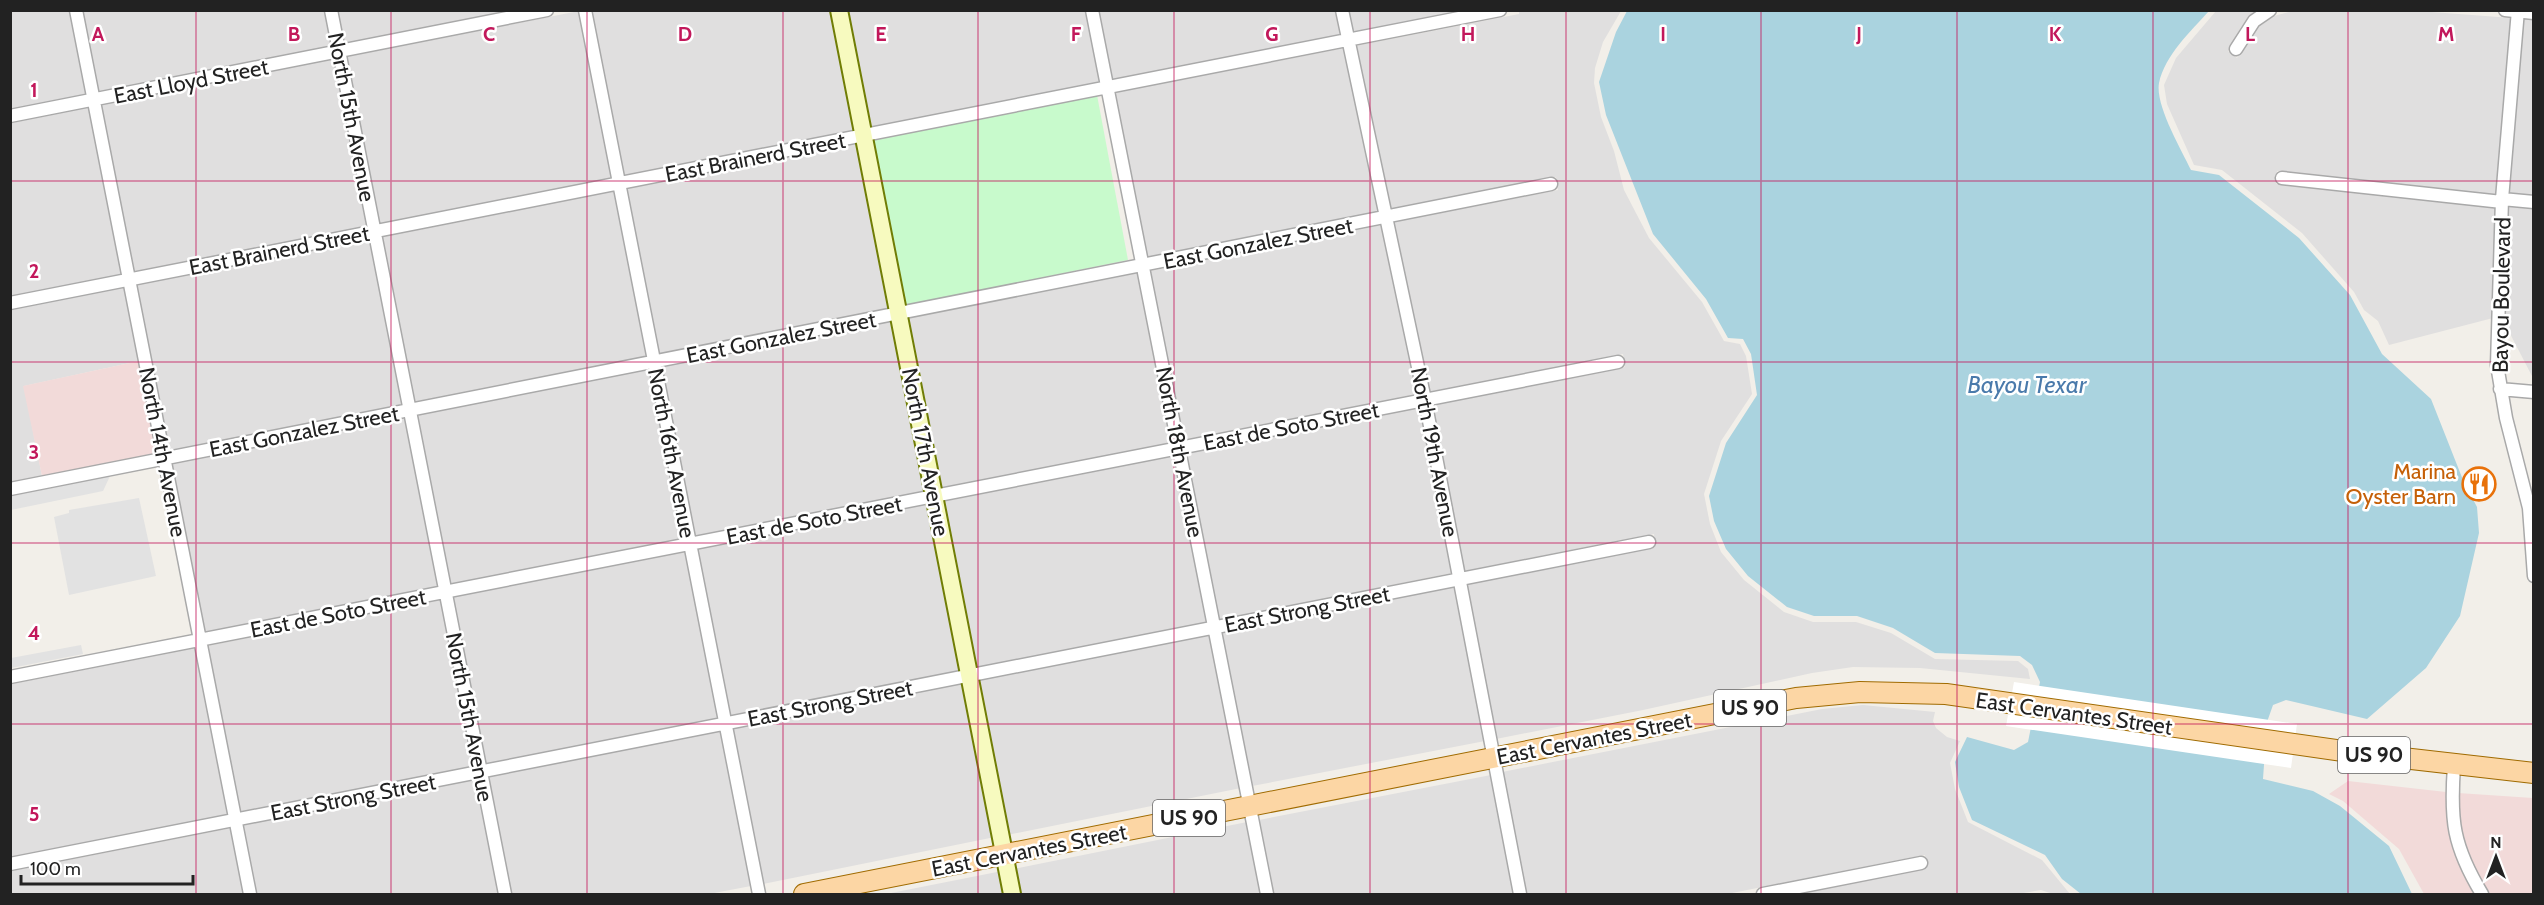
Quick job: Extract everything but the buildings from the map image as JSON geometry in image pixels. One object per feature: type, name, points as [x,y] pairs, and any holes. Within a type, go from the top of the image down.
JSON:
[{"type":"main road","name":"East Cervantes Street","points":[[804,894],[1819,696],[1907,692],[1946,694],[2454,766],[2534,773]]},
{"type":"street","name":"North 14th Avenue","points":[[76,10],[250,894]]},
{"type":"street","name":"North 15th Avenue","points":[[331,10],[505,894]]},
{"type":"street","name":"East Lloyd Street","points":[[10,116],[547,10]]},
{"type":"street","name":"North 16th Avenue","points":[[585,10],[759,894]]},
{"type":"street","name":"North 17th Avenue","points":[[839,10],[1012,894]]},
{"type":"street","name":"North 18th Avenue","points":[[1092,10],[1267,894]]},
{"type":"street","name":"North 19th Avenue","points":[[1342,10],[1425,400],[1520,894]]},
{"type":"street","name":"East Brainerd Street","points":[[10,303],[1500,10]]},
{"type":"street","points":[[2236,49],[2254,21],[2270,10]]},
{"type":"street","points":[[2505,10],[2534,13]]},
{"type":"street","name":"Bayou Boulevard","points":[[2518,11],[2502,200],[2498,365],[2500,389],[2529,508],[2534,576]]},
{"type":"street","points":[[2282,178],[2534,202]]},
{"type":"street","name":"East Gonzalez Street","points":[[10,489],[1551,184]]},
{"type":"street","name":"East de Soto Street","points":[[10,677],[1618,362]]},
{"type":"street","points":[[2500,389],[2534,392]]},
{"type":"street","name":"East Strong Street","points":[[10,864],[1649,542]]},
{"type":"street","points":[[2454,766],[2451,803],[2454,832],[2463,858],[2482,894]]},
{"type":"street","points":[[1770,894],[1921,863]]},
{"type":"shaded area","points":[[337,10],[512,11],[344,44]]},
{"type":"shaded area","points":[[1348,10],[1465,11],[1352,33]]},
{"type":"shaded area","points":[[2405,10],[2512,18],[2497,195],[2277,171],[2276,184],[2496,208],[2493,318],[2389,345],[2378,321],[2364,310],[2354,292],[2302,233],[2222,170],[2194,165],[2167,104],[2164,85],[2176,58],[2216,11],[2258,11],[2241,27],[2228,51],[2237,58],[2250,35],[2270,17],[2293,11]]},
{"type":"shaded area","points":[[11,11],[70,11],[86,94],[11,109]]},
{"type":"shaded area","points":[[82,11],[325,11],[332,46],[98,92]]},
{"type":"shaded area","points":[[579,11],[612,178],[379,224],[346,57]]},
{"type":"shaded area","points":[[591,11],[833,11],[856,130],[623,176]]},
{"type":"shaded area","points":[[845,11],[1086,11],[1101,82],[868,128]]},
{"type":"shaded area","points":[[1098,11],[1336,11],[1341,35],[1112,80]]},
{"type":"shaded area","points":[[1519,11],[1621,11],[1603,42],[1595,68],[1594,83],[1601,117],[1614,151],[1624,190],[1649,238],[1702,302],[1724,341],[1740,344],[1746,356],[1752,394],[1721,441],[1704,494],[1710,524],[1721,552],[1744,580],[1784,612],[1813,622],[1856,622],[1891,633],[1935,659],[2018,661],[2028,669],[2030,679],[1920,668],[1853,667],[1812,673],[1496,739],[1467,584],[1655,547],[1654,534],[1464,571],[1432,405],[1625,367],[1623,354],[1429,392],[1394,222],[1558,190],[1556,177],[1391,209],[1355,46],[1519,14]]},
{"type":"shaded area","points":[[2523,19],[2533,20],[2533,195],[2509,193]]},
{"type":"shaded area","points":[[1344,48],[1380,212],[1147,258],[1114,93]]},
{"type":"shaded area","points":[[335,59],[368,226],[133,272],[100,105]]},
{"type":"shaded area","points":[[89,107],[122,274],[11,296],[11,123]]},
{"type":"shaded area","points":[[859,143],[891,308],[658,354],[626,189]]},
{"type":"shaded area","points":[[615,191],[647,356],[414,402],[382,237]]},
{"type":"shaded area","points":[[2508,206],[2533,209],[2533,378],[2504,322]]},
{"type":"shaded area","points":[[1382,225],[1418,394],[1183,440],[1150,271]]},
{"type":"shaded area","points":[[370,239],[403,405],[168,451],[136,285]]},
{"type":"shaded area","points":[[1138,273],[1172,443],[939,488],[905,319]]},
{"type":"shaded area","points":[[124,287],[139,361],[24,386],[42,476],[11,482],[11,310]]},
{"type":"shaded area","points":[[894,321],[927,491],[694,536],[661,367]]},
{"type":"shaded area","points":[[139,361],[157,453],[42,476],[23,386]]},
{"type":"shaded area","points":[[650,369],[683,539],[450,584],[417,415]]},
{"type":"shaded area","points":[[1420,407],[1452,573],[1218,620],[1186,453]]},
{"type":"shaded area","points":[[405,418],[439,587],[204,633],[171,464]]},
{"type":"shaded area","points":[[1174,456],[1207,622],[974,668],[941,502]]},
{"type":"shaded area","points":[[110,476],[103,491],[11,510],[11,495]]},
{"type":"shaded area","points":[[139,498],[156,576],[69,595],[54,517],[69,513],[69,510]]},
{"type":"shaded area","points":[[930,504],[962,670],[730,716],[697,549]]},
{"type":"shaded area","points":[[685,552],[718,718],[485,764],[453,597]]},
{"type":"shaded area","points":[[1455,587],[1485,741],[1252,786],[1221,633]]},
{"type":"shaded area","points":[[441,600],[474,766],[240,812],[207,646]]},
{"type":"shaded area","points":[[1209,635],[1241,788],[1007,835],[976,681]]},
{"type":"shaded area","points":[[81,645],[83,654],[11,668],[11,658]]},
{"type":"shaded area","points":[[195,648],[228,815],[11,857],[11,684]]},
{"type":"shaded area","points":[[965,683],[995,837],[763,884],[732,729]]},
{"type":"shaded area","points":[[1863,705],[1935,712],[1933,721],[1936,728],[1947,737],[1960,741],[1950,763],[1955,789],[1968,822],[2042,860],[2070,894],[2053,894],[2041,890],[2017,894],[1796,894],[1927,868],[1925,855],[1727,894],[1526,894],[1502,772],[1822,709]]},
{"type":"shaded area","points":[[721,731],[751,886],[709,894],[511,894],[488,777]]},
{"type":"shaded area","points":[[1491,775],[1514,894],[1273,894],[1259,820]]},
{"type":"shaded area","points":[[477,779],[499,894],[256,894],[242,825]]},
{"type":"shaded area","points":[[2348,781],[2446,792],[2447,824],[2451,843],[2475,894],[2424,894],[2399,849],[2343,801],[2329,794]]},
{"type":"shaded area","points":[[2458,793],[2533,798],[2533,894],[2489,894],[2468,855],[2458,822]]},
{"type":"shaded area","points":[[1247,822],[1261,894],[1018,894],[1014,869]]},
{"type":"shaded area","points":[[231,828],[244,894],[11,894],[11,871]]},
{"type":"shaded area","points":[[1002,871],[1006,894],[886,894]]},
{"type":"green space","points":[[1097,95],[1128,260],[902,306],[870,139]]},
{"type":"water","name":"Bayou Texar","points":[[1627,11],[2209,11],[2173,53],[2159,83],[2165,115],[2191,170],[2219,175],[2299,238],[2350,295],[2382,354],[2431,399],[2463,480],[2477,507],[2479,533],[2460,616],[2426,668],[2367,719],[2286,700],[2273,705],[2267,722],[2263,779],[2313,791],[2340,806],[2389,846],[2412,894],[2081,894],[2062,879],[2045,855],[1972,820],[1959,787],[1955,762],[1967,737],[2014,750],[2028,742],[2040,682],[2032,665],[2020,656],[1935,653],[1893,628],[1857,616],[1814,616],[1787,607],[1748,576],[1726,549],[1714,521],[1709,496],[1726,443],[1757,395],[1751,354],[1743,339],[1728,338],[1706,299],[1653,234],[1606,115],[1599,82],[1616,32]]},
{"type":"pier","points":[[2014,682],[2297,724],[2291,768],[2006,726]]},
{"type":"place","name":"Marina Oyster Barn","points":[[2479,484]]}]
